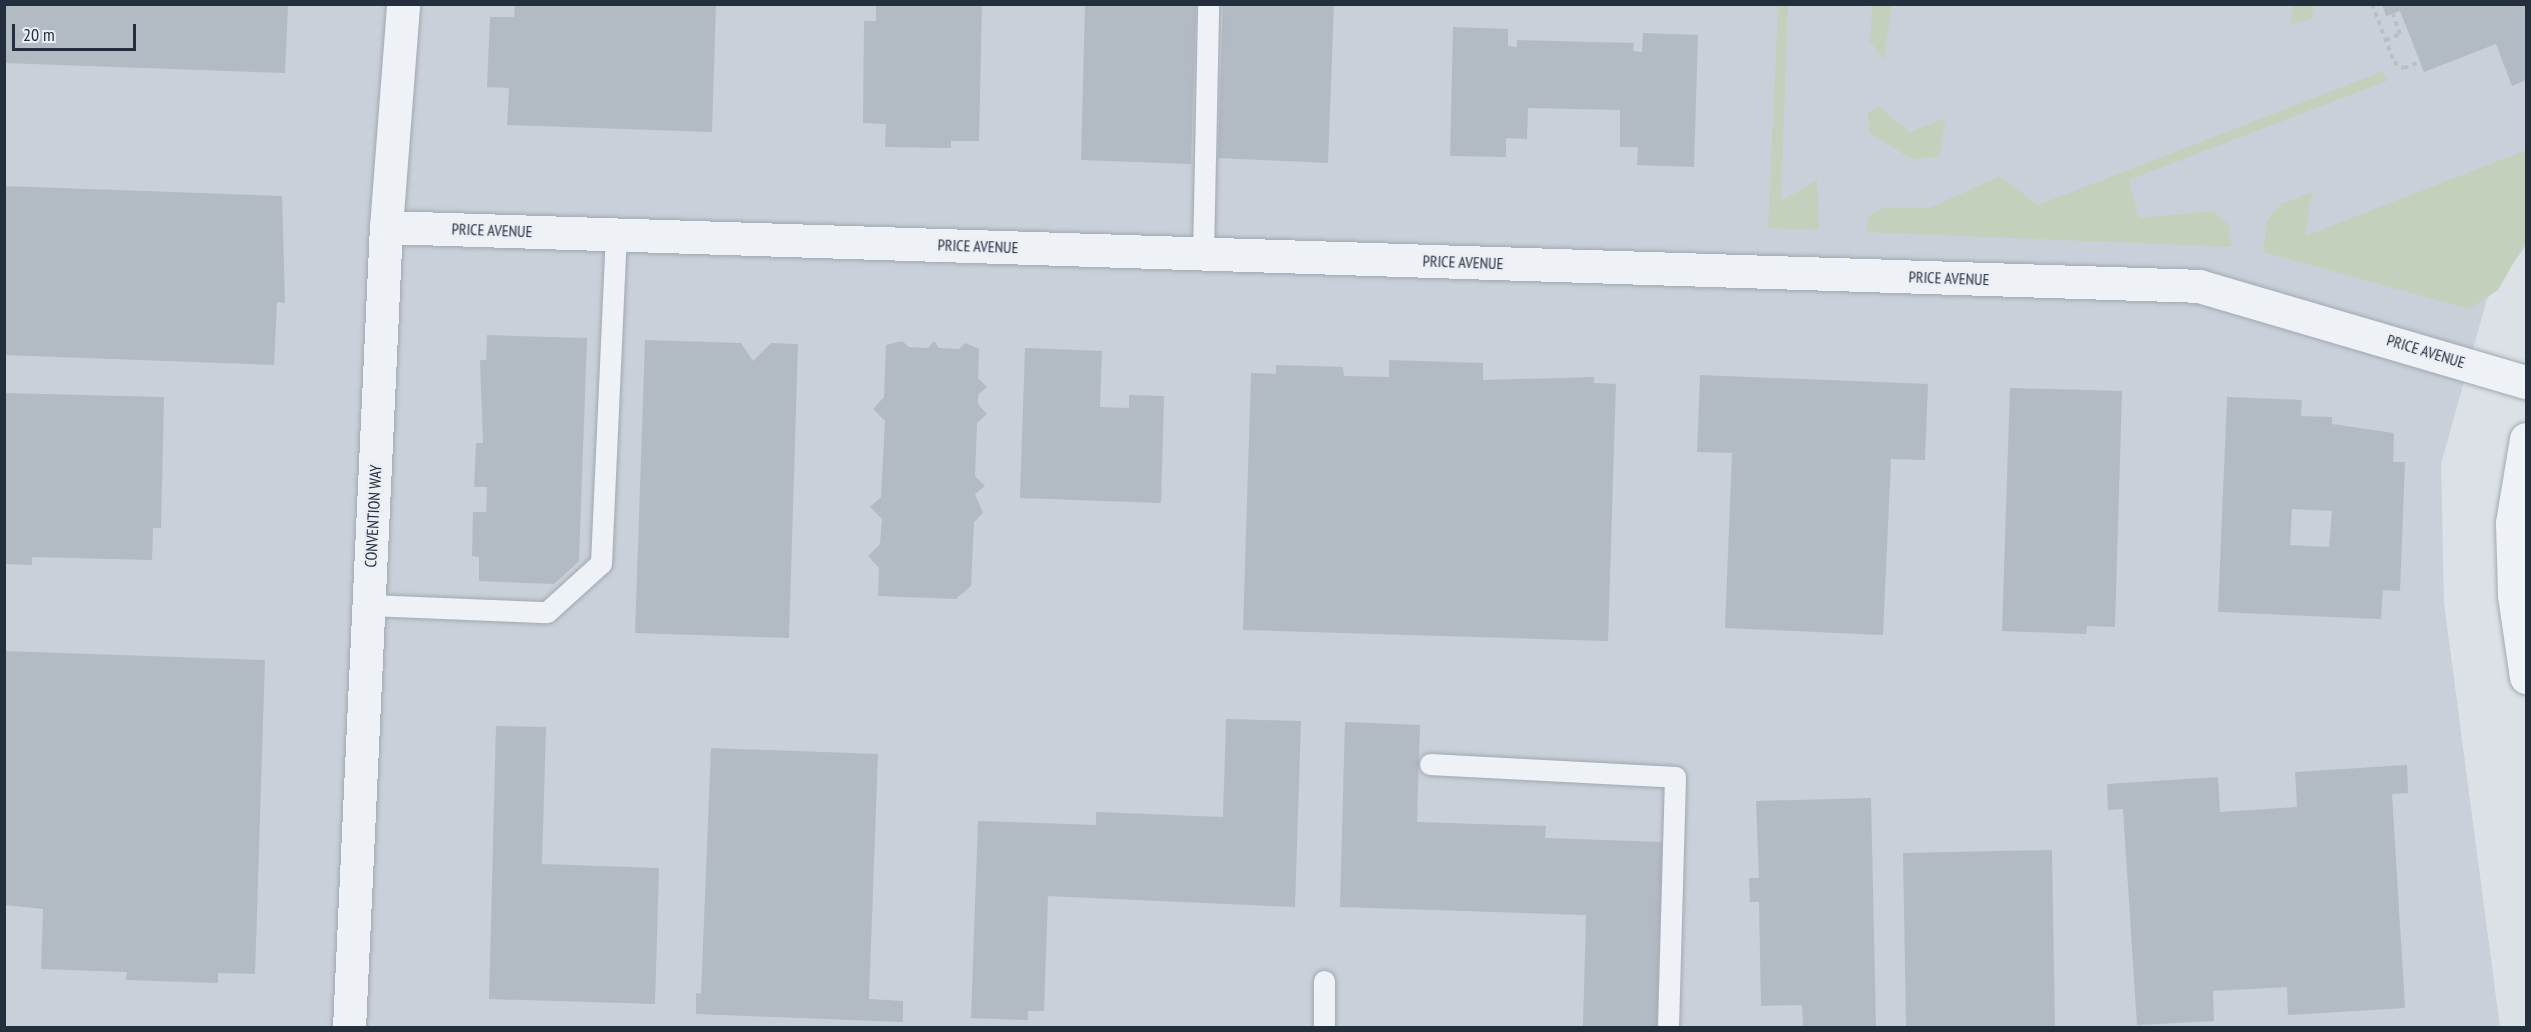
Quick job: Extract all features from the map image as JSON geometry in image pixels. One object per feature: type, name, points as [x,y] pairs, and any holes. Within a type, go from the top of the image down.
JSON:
[{"type":"street","name":"CONVENTION WAY","points":[[349,1028],[386,227],[403,4]]},
{"type":"street","name":"PRICE AVENUE","points":[[386,227],[2199,286],[2526,382]]},
{"type":"street","points":[[2526,439],[2512,523],[2514,595],[2526,677]]},
{"type":"lane","points":[[1203,253],[1208,4]]},
{"type":"lane","points":[[369,606],[547,612],[601,563],[616,234]]},
{"type":"lane","points":[[1430,764],[1676,777],[1668,1028]]},
{"type":"lane","points":[[1324,981],[1324,1028]]},
{"type":"path","points":[[2372,4],[2394,62],[2404,68],[2420,62]]},
{"type":"path","points":[[2386,40],[2400,34],[2393,14]]},
{"type":"shaded area","points":[[5,5],[2526,5],[2526,246],[2487,299],[2441,464],[2444,603],[2500,1027],[5,1028]]},
{"type":"green space","points":[[1778,5],[1788,5],[1781,201],[1817,180],[1819,230],[1768,228]]},
{"type":"green space","points":[[1872,5],[1892,5],[1884,60],[1870,42]]},
{"type":"green space","points":[[2293,5],[2314,5],[2312,19],[2290,25]]},
{"type":"green space","points":[[2383,71],[2387,81],[2129,180],[2139,218],[2213,211],[2228,224],[2231,247],[1866,232],[1869,216],[1882,208],[1929,208],[2000,176],[2038,205]]},
{"type":"green space","points":[[1879,106],[1909,132],[1946,118],[1939,157],[1911,159],[1869,132],[1868,113]]},
{"type":"green space","points":[[2526,150],[2526,241],[2498,290],[2469,309],[2263,252],[2267,220],[2281,204],[2312,192],[2305,236]]},
{"type":"building","points":[[4,4],[293,4],[288,7],[285,73],[4,63]]},
{"type":"building","points":[[515,4],[716,4],[712,132],[507,125],[509,88],[487,87],[490,17],[514,17]]},
{"type":"building","points":[[876,4],[982,4],[979,141],[951,141],[951,148],[885,147],[886,124],[863,123],[864,21],[876,21]]},
{"type":"building","points":[[1085,4],[1196,4],[1191,164],[1081,160]]},
{"type":"building","points":[[1223,4],[1334,4],[1328,163],[1218,158]]},
{"type":"building","points":[[2382,4],[2526,4],[2526,80],[2512,86],[2496,44],[2424,72],[2400,11],[2386,16]]},
{"type":"building","points":[[1453,27],[1508,29],[1508,46],[1517,47],[1517,40],[1634,43],[1633,51],[1642,52],[1643,33],[1698,35],[1694,167],[1637,165],[1638,147],[1620,147],[1620,110],[1528,108],[1527,139],[1506,138],[1506,157],[1450,156]]},
{"type":"building","points":[[4,186],[282,196],[285,303],[277,302],[274,365],[4,355]]},
{"type":"building","points":[[487,335],[587,338],[579,561],[554,584],[479,581],[479,557],[472,556],[473,512],[486,512],[487,487],[474,487],[476,443],[483,443],[480,360],[486,360]]},
{"type":"building","points":[[645,340],[741,343],[753,361],[771,343],[798,344],[789,638],[635,633]]},
{"type":"building","points":[[902,341],[909,347],[928,348],[934,341],[939,348],[959,349],[965,343],[979,349],[978,378],[987,387],[978,395],[978,404],[987,414],[977,423],[975,476],[985,486],[975,494],[983,513],[974,522],[971,586],[956,599],[878,596],[879,568],[868,556],[880,544],[882,519],[870,507],[881,497],[885,421],[873,409],[884,397],[886,345]]},
{"type":"building","points":[[1025,348],[1102,351],[1100,407],[1129,408],[1129,395],[1164,396],[1161,503],[1020,498]]},
{"type":"building","points":[[1389,360],[1483,363],[1483,380],[1594,377],[1594,383],[1616,384],[1608,641],[1243,630],[1251,373],[1276,374],[1276,365],[1343,367],[1344,376],[1389,377]]},
{"type":"building","points":[[1700,375],[1928,384],[1925,460],[1891,459],[1883,635],[1725,628],[1732,453],[1697,452]]},
{"type":"building","points":[[2010,388],[2122,391],[2115,627],[2087,626],[2086,634],[2002,631]]},
{"type":"building","points":[[4,393],[164,397],[161,528],[153,528],[152,560],[32,557],[32,565],[4,564]]},
{"type":"building","points":[[2227,397],[2302,400],[2301,416],[2332,417],[2332,424],[2394,433],[2393,462],[2405,462],[2400,591],[2383,590],[2381,619],[2218,612]],"holes":[[[2292,509],[2332,511],[2329,547],[2290,545]]]},
{"type":"building","points":[[4,651],[265,660],[255,974],[218,973],[218,983],[126,980],[127,972],[41,969],[43,909],[4,905]]},
{"type":"building","points":[[1226,719],[1301,721],[1295,907],[1048,896],[1044,1011],[1028,1011],[1028,1020],[971,1018],[978,821],[1096,825],[1096,812],[1223,817]]},
{"type":"building","points":[[1345,722],[1420,725],[1417,822],[1546,826],[1545,838],[1662,842],[1657,1028],[1583,1028],[1586,915],[1340,907]]},
{"type":"building","points":[[496,726],[546,727],[542,864],[659,868],[655,1004],[489,999]]},
{"type":"building","points":[[711,748],[878,754],[869,999],[903,1001],[903,1022],[696,1014],[696,993],[701,994]]},
{"type":"building","points":[[2407,765],[2408,793],[2392,794],[2405,1008],[2288,1015],[2287,987],[2213,991],[2214,1021],[2137,1025],[2123,809],[2108,810],[2107,784],[2218,777],[2220,812],[2297,807],[2295,772]]},
{"type":"building","points":[[1871,798],[1876,1028],[1803,1028],[1802,1005],[1761,1006],[1759,902],[1750,902],[1749,878],[1759,878],[1756,801]]},
{"type":"building","points":[[2052,850],[2055,1028],[1906,1028],[1903,853]]}]
